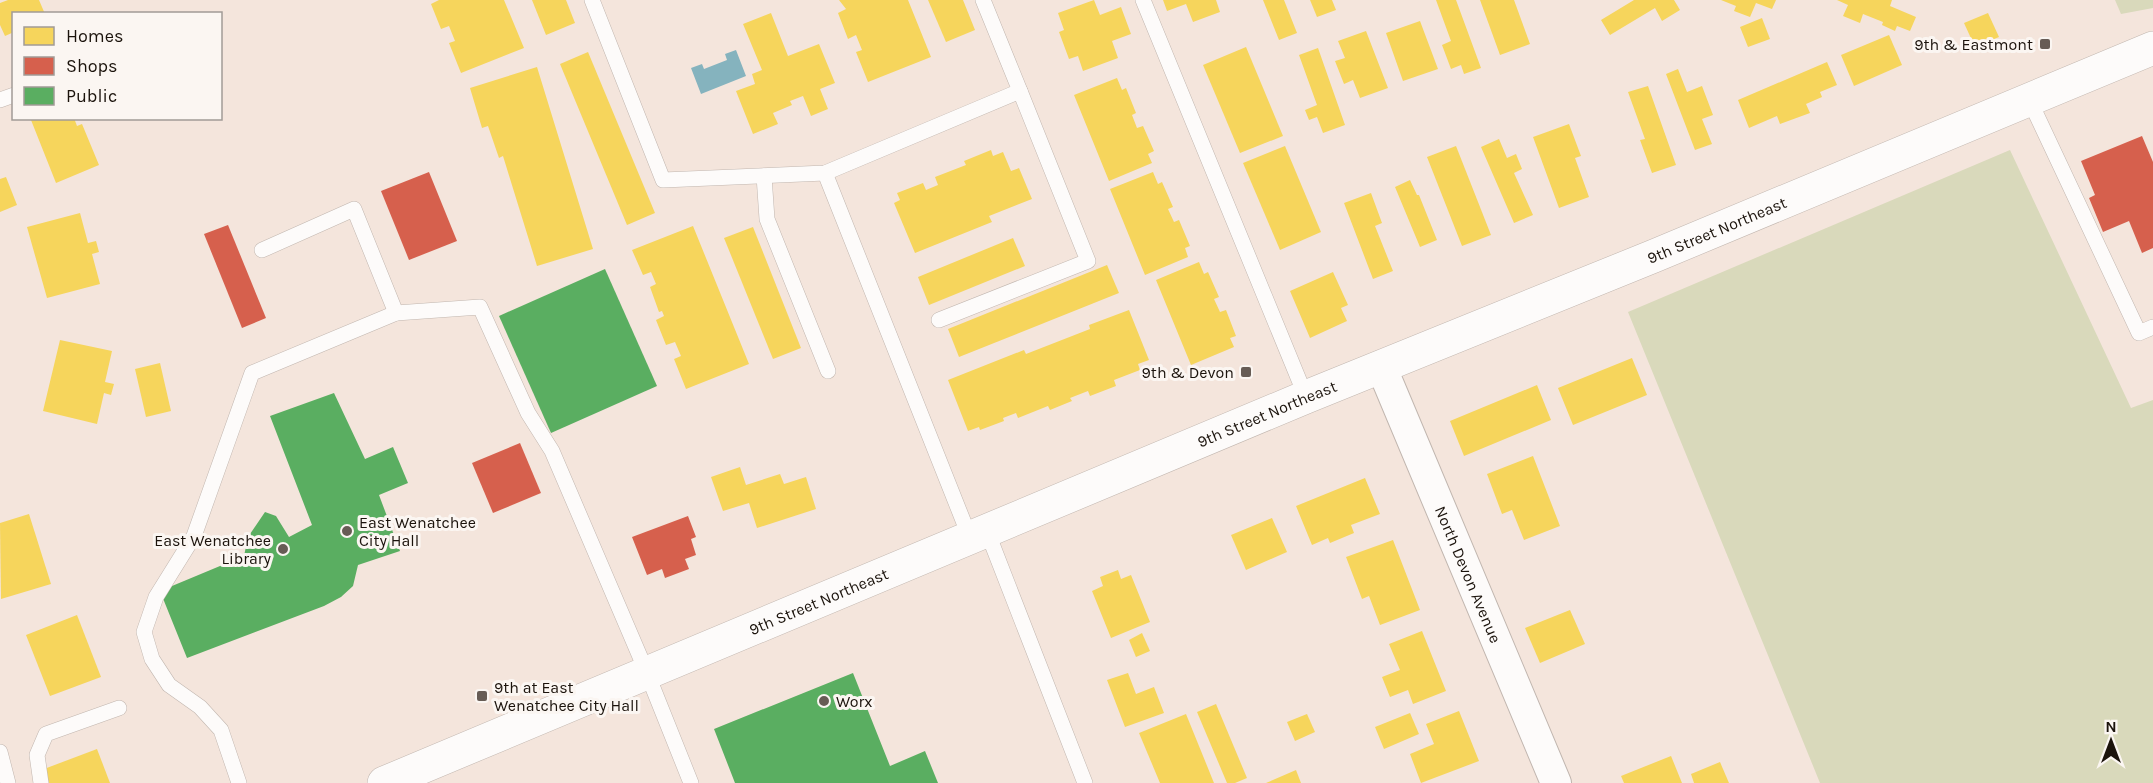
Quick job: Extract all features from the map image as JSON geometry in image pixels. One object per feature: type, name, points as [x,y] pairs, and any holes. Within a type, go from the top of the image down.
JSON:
[{"type":"main road","name":"9th Street Northeast","points":[[384,783],[1306,397],[2153,48]]},
{"type":"street","name":"North Devon Avenue","points":[[1381,366],[1556,783]]},
{"type":"lane","points":[[592,0],[663,180],[825,173],[1020,92]]},
{"type":"lane","points":[[939,320],[1088,261],[983,0]]},
{"type":"lane","points":[[1143,0],[1306,397]]},
{"type":"lane","points":[[2029,99],[2139,333],[2153,327]]},
{"type":"lane","points":[[825,173],[1085,783]]},
{"type":"lane","points":[[764,176],[767,219],[828,371]]},
{"type":"lane","points":[[262,250],[354,209],[396,313]]},
{"type":"lane","points":[[239,783],[221,730],[200,706],[169,685],[152,659],[144,632],[156,597],[194,536],[252,374],[396,313],[480,307],[528,413],[552,451],[647,673],[691,783]]},
{"type":"lane","points":[[40,783],[37,755],[46,734],[119,708]]},
{"type":"lane","points":[[0,752],[8,783]]},
{"type":"green space","points":[[2115,0],[2153,0],[2153,8],[2121,14]]},
{"type":"green space","points":[[2010,150],[2131,408],[2153,400],[2153,783],[1820,783],[1628,312]]},
{"type":"water","points":[[736,50],[746,76],[701,94],[691,68],[702,64],[704,69],[727,60],[725,54]]},
{"type":"building: Homes","points":[[8,0],[39,0],[44,12],[12,12],[12,33],[5,36],[0,25],[0,3]]},
{"type":"building: Homes","points":[[439,0],[504,0],[524,48],[461,73],[449,43],[455,41],[449,26],[441,29],[431,4]]},
{"type":"building: Homes","points":[[532,0],[566,0],[575,23],[546,35]]},
{"type":"building: Homes","points":[[839,0],[908,0],[931,57],[868,82],[856,52],[862,50],[856,35],[848,39],[838,13],[846,9]]},
{"type":"building: Homes","points":[[928,0],[963,0],[975,30],[946,42]]},
{"type":"building: Homes","points":[[1094,0],[1100,15],[1121,7],[1131,34],[1112,41],[1118,58],[1083,71],[1078,56],[1069,59],[1059,32],[1064,30],[1058,13]]},
{"type":"building: Homes","points":[[1163,0],[1216,0],[1220,12],[1193,22],[1186,4],[1167,11]]},
{"type":"building: Homes","points":[[1263,0],[1284,0],[1297,33],[1279,40]]},
{"type":"building: Homes","points":[[1310,0],[1332,0],[1336,10],[1317,17]]},
{"type":"building: Homes","points":[[1436,0],[1456,0],[1481,68],[1464,74],[1461,65],[1451,69],[1442,45],[1451,41]]},
{"type":"building: Homes","points":[[1480,0],[1514,0],[1530,44],[1500,55]]},
{"type":"building: Homes","points":[[1634,0],[1674,0],[1680,10],[1662,21],[1655,8],[1610,35],[1601,20]]},
{"type":"building: Homes","points":[[1721,0],[1776,0],[1772,9],[1756,3],[1750,17],[1734,11],[1736,6]]},
{"type":"building: Homes","points":[[1837,0],[1892,0],[1890,6],[1916,17],[1910,31],[1897,26],[1895,31],[1882,25],[1883,22],[1863,14],[1860,23],[1843,16],[1848,5]]},
{"type":"building: Homes","points":[[771,13],[788,56],[819,44],[835,83],[820,89],[828,109],[811,116],[803,96],[790,101],[792,105],[773,113],[778,124],[753,134],[736,91],[755,84],[752,74],[762,70],[743,24]]},
{"type":"building: Homes","points":[[1988,13],[1999,37],[1975,47],[1964,23]]},
{"type":"building: Homes","points":[[1762,18],[1770,39],[1748,47],[1740,27]]},
{"type":"building: Homes","points":[[1420,21],[1438,69],[1403,81],[1386,33]]},
{"type":"building: Homes","points":[[1366,31],[1388,88],[1360,98],[1353,80],[1344,84],[1335,61],[1345,58],[1338,41]]},
{"type":"building: Homes","points":[[1889,35],[1902,65],[1854,86],[1841,55]]},
{"type":"building: Homes","points":[[1246,47],[1283,136],[1240,153],[1203,65]]},
{"type":"building: Homes","points":[[1318,48],[1345,125],[1323,133],[1317,117],[1309,120],[1305,110],[1317,105],[1299,55]]},
{"type":"building: Homes","points":[[588,52],[655,213],[627,225],[560,64]]},
{"type":"building: Homes","points":[[1827,62],[1837,85],[1820,92],[1822,97],[1806,104],[1810,113],[1780,124],[1777,116],[1749,128],[1738,100]]},
{"type":"building: Homes","points":[[537,67],[593,249],[537,266],[503,156],[499,158],[488,126],[482,128],[470,88]]},
{"type":"building: Homes","points":[[1678,69],[1687,92],[1702,86],[1713,115],[1702,119],[1712,144],[1695,150],[1666,74]]},
{"type":"building: Homes","points":[[1117,78],[1122,90],[1126,88],[1136,113],[1132,115],[1137,128],[1143,126],[1154,151],[1148,154],[1152,163],[1109,181],[1074,95]]},
{"type":"building: Homes","points":[[1648,86],[1676,165],[1652,173],[1640,140],[1645,139],[1628,92]]},
{"type":"building: Homes","points":[[31,120],[75,120],[77,126],[82,124],[99,165],[56,183]]},
{"type":"building: Homes","points":[[1569,124],[1581,156],[1575,158],[1589,197],[1559,208],[1533,137]]},
{"type":"building: Homes","points":[[1499,139],[1507,158],[1516,154],[1522,169],[1514,173],[1533,215],[1514,223],[1481,147]]},
{"type":"building: Homes","points":[[1285,146],[1321,232],[1280,250],[1243,163]]},
{"type":"building: Homes","points":[[1456,146],[1491,235],[1462,246],[1427,157]]},
{"type":"building: Homes","points":[[991,150],[993,156],[1003,152],[1011,171],[1019,168],[1032,199],[989,216],[992,222],[915,253],[894,203],[900,200],[897,193],[923,183],[926,190],[938,185],[935,177],[966,165],[964,161]]},
{"type":"building: Homes","points":[[1153,172],[1158,184],[1162,182],[1173,207],[1168,209],[1174,222],[1179,220],[1190,246],[1185,248],[1188,257],[1145,275],[1110,189]]},
{"type":"building: Homes","points":[[6,177],[17,205],[0,212],[0,179]]},
{"type":"building: Homes","points":[[1410,180],[1419,195],[1437,240],[1420,247],[1395,187]]},
{"type":"building: Homes","points":[[1371,193],[1382,223],[1375,226],[1393,271],[1373,279],[1344,203]]},
{"type":"building: Homes","points":[[80,213],[88,243],[96,241],[99,252],[92,254],[100,284],[47,298],[27,227]]},
{"type":"building: Homes","points":[[693,226],[749,364],[686,389],[674,359],[681,356],[675,342],[666,345],[656,320],[664,316],[662,311],[659,312],[650,287],[656,284],[651,272],[643,275],[632,250]]},
{"type":"building: Homes","points":[[753,227],[801,348],[773,359],[724,238]]},
{"type":"building: Homes","points":[[1013,238],[1025,266],[929,305],[918,277]]},
{"type":"building: Homes","points":[[1199,262],[1204,274],[1208,272],[1219,297],[1214,299],[1220,312],[1226,310],[1236,336],[1230,338],[1234,347],[1191,365],[1156,280]]},
{"type":"building: Homes","points":[[1107,265],[1119,293],[959,357],[948,329]]},
{"type":"building: Homes","points":[[1333,272],[1348,305],[1341,308],[1347,321],[1310,338],[1290,291]]},
{"type":"building: Homes","points":[[1129,310],[1149,360],[1138,364],[1140,370],[1114,380],[1116,386],[1090,396],[1088,391],[1050,410],[1048,406],[1018,418],[1016,413],[1003,418],[1004,421],[980,430],[979,427],[968,431],[948,380],[1024,350],[1026,354],[1090,329],[1089,325]]},
{"type":"building: Homes","points":[[60,340],[112,351],[105,382],[114,384],[111,395],[104,393],[97,424],[43,411]]},
{"type":"building: Homes","points":[[1632,358],[1647,395],[1573,425],[1558,388]]},
{"type":"building: Homes","points":[[160,363],[171,411],[146,417],[135,369]]},
{"type":"building: Homes","points":[[1537,385],[1551,420],[1464,456],[1450,421]]},
{"type":"building: Homes","points":[[1533,456],[1560,526],[1524,540],[1512,510],[1502,514],[1487,474]]},
{"type":"building: Homes","points":[[740,467],[746,485],[780,474],[784,484],[806,477],[816,509],[757,528],[749,503],[723,511],[711,477]]},
{"type":"building: Homes","points":[[1365,478],[1380,514],[1351,525],[1354,533],[1330,543],[1328,538],[1312,545],[1296,506]]},
{"type":"building: Homes","points":[[29,514],[51,584],[1,599],[0,523]]},
{"type":"building: Homes","points":[[1272,518],[1287,552],[1246,570],[1231,535]]},
{"type":"building: Homes","points":[[1393,540],[1420,610],[1380,625],[1369,596],[1362,599],[1346,557]]},
{"type":"building: Homes","points":[[1118,570],[1121,579],[1131,575],[1150,622],[1111,638],[1092,591],[1103,586],[1100,577]]},
{"type":"building: Homes","points":[[1570,610],[1585,644],[1540,663],[1525,628]]},
{"type":"building: Homes","points":[[77,615],[101,677],[50,696],[26,635]]},
{"type":"building: Homes","points":[[1422,631],[1446,691],[1413,704],[1408,690],[1390,697],[1382,677],[1400,670],[1389,644]]},
{"type":"building: Homes","points":[[1142,633],[1150,651],[1136,657],[1129,640]]},
{"type":"building: Homes","points":[[1128,673],[1136,694],[1154,687],[1164,713],[1125,727],[1107,680]]},
{"type":"building: Homes","points":[[1216,704],[1247,778],[1235,783],[1227,783],[1197,712]]},
{"type":"building: Homes","points":[[1459,711],[1479,761],[1421,783],[1410,754],[1434,744],[1426,724]]},
{"type":"building: Homes","points":[[1410,713],[1419,734],[1384,749],[1375,727]]},
{"type":"building: Homes","points":[[1186,714],[1214,783],[1160,783],[1139,733]]},
{"type":"building: Homes","points":[[1307,714],[1315,732],[1295,741],[1287,722]]},
{"type":"building: Homes","points":[[97,749],[110,783],[49,783],[44,769]]},
{"type":"building: Homes","points":[[1671,756],[1682,783],[1624,783],[1621,776]]},
{"type":"building: Homes","points":[[1720,762],[1729,783],[1694,783],[1691,774]]},
{"type":"building: Homes","points":[[1296,770],[1301,783],[1266,783]]},
{"type":"building: Shops","points":[[2142,136],[2153,162],[2153,248],[2142,253],[2129,221],[2103,232],[2089,198],[2095,195],[2081,161]]},
{"type":"building: Shops","points":[[429,172],[457,241],[409,260],[381,191]]},
{"type":"building: Shops","points":[[228,225],[266,318],[242,328],[204,234]]},
{"type":"building: Shops","points":[[520,443],[541,493],[493,513],[472,463]]},
{"type":"building: Shops","points":[[688,516],[696,537],[691,539],[696,555],[685,559],[689,569],[665,578],[662,569],[647,575],[632,537]]},
{"type":"building: Public","points":[[605,269],[657,386],[551,433],[499,316]]},
{"type":"building: Public","name":"East Wenatchee City Hall","points":[[334,393],[365,459],[393,447],[408,483],[379,495],[400,551],[358,565],[353,586],[341,597],[324,606],[187,658],[160,591],[244,556],[248,537],[265,512],[276,516],[289,537],[312,525],[270,416]]},
{"type":"building: Public","name":"Worx","points":[[853,673],[890,766],[925,751],[938,783],[735,783],[714,729]]},
{"type":"place","name":"9th & Eastmont","points":[[2045,44]]},
{"type":"place","name":"9th & Devon","points":[[1246,372]]},
{"type":"place","name":"East Wenatchee City Hall","points":[[347,531]]},
{"type":"place","name":"East Wenatchee Library","points":[[283,549]]},
{"type":"place","name":"9th at East Wenatchee City Hall","points":[[482,696]]},
{"type":"place","name":"Worx","points":[[824,701]]}]
